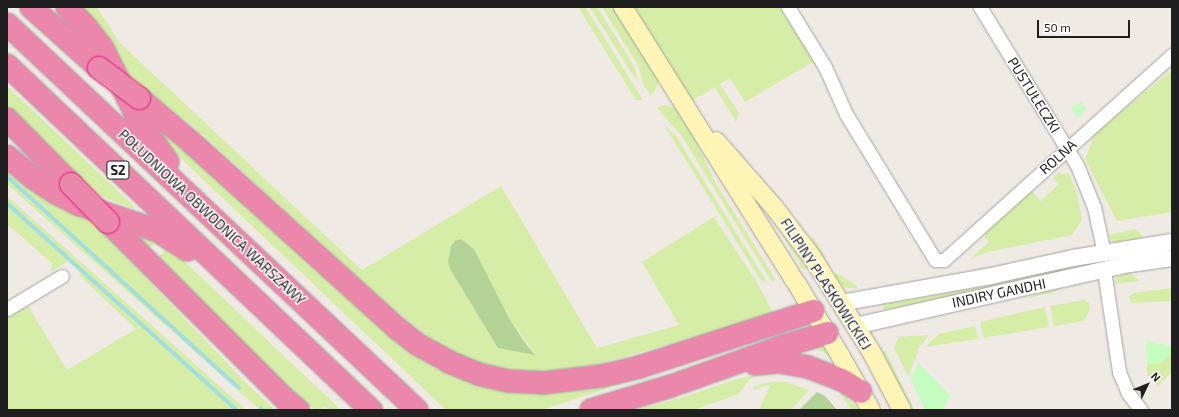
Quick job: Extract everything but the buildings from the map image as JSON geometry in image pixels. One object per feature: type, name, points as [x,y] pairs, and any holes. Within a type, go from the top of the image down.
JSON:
[{"type":"highway","points":[[31,7],[99,68],[139,98],[191,142],[398,329],[417,344],[449,362],[478,374],[509,381],[543,383],[601,376],[639,366],[813,311]]},
{"type":"highway","points":[[67,7],[87,28],[102,47],[139,121],[195,201]]},
{"type":"highway","name":"POŁUDNIOWA OBWODNICA WARSZAWY","points":[[7,24],[417,410]]},
{"type":"highway","name":"S2","points":[[7,64],[228,276],[371,410]]},
{"type":"highway","points":[[7,119],[108,222],[286,400],[298,410]]},
{"type":"highway","points":[[7,156],[33,178],[56,193],[78,204],[158,231],[228,276]]},
{"type":"highway","points":[[590,410],[732,366],[786,345],[827,333]]},
{"type":"highway","points":[[732,366],[780,362],[808,367],[842,380],[866,401]]},
{"type":"main road","name":"FILIPINY PŁASKOWICKIEJ","points":[[623,7],[827,333],[866,401]]},
{"type":"main road","name":"FILIPINY PŁASKOWICKIEJ","points":[[690,113],[745,172],[790,226],[841,303],[889,383],[902,410]]},
{"type":"main road","points":[[813,311],[841,303]]},
{"type":"main road","name":"INDIRY GANDHI","points":[[827,333],[855,326]]},
{"type":"street","name":"ROLNA","points":[[788,7],[824,67],[846,114],[935,260],[944,260],[1000,208],[1172,55]]},
{"type":"street","name":"PUSTUŁECZKI","points":[[980,7],[1077,165],[1094,207],[1104,253]]},
{"type":"street","name":"INDIRY GANDHI","points":[[841,303],[991,276],[1104,253],[1172,242]]},
{"type":"street","name":"INDIRY GANDHI","points":[[855,326],[1104,270],[1172,258]]},
{"type":"street","points":[[1104,270],[1120,372],[1128,393],[1141,410]]},
{"type":"street","points":[[7,309],[62,276]]},
{"type":"green space","points":[[77,7],[97,7],[119,42],[362,270],[501,186],[597,348],[679,325],[642,262],[714,217],[758,284],[774,315],[598,364],[552,371],[532,371],[503,368],[477,362],[449,350],[424,333],[387,304],[193,126],[131,78],[112,45]],"holes":[[[474,249],[510,320],[535,354],[498,348],[450,269],[448,262]]]},
{"type":"green space","points":[[578,7],[585,7],[643,100],[636,100]]},
{"type":"green space","points":[[590,7],[597,7],[634,66],[638,83]]},
{"type":"green space","points":[[602,7],[614,7],[657,78],[658,83],[654,93],[650,95],[644,86],[638,65]]},
{"type":"green space","points":[[633,7],[783,7],[816,60],[745,102],[730,78],[720,84],[739,113],[736,122],[715,87],[691,101]]},
{"type":"green space","points":[[1172,70],[1172,212],[1117,221],[1085,159],[1095,133]]},
{"type":"green space","points":[[7,86],[134,206],[134,209],[95,194],[7,106]]},
{"type":"green space","points":[[1081,102],[1086,110],[1077,118],[1071,108]]},
{"type":"green space","points":[[664,105],[676,108],[689,127],[717,185],[776,280],[772,282],[681,135],[657,108]]},
{"type":"green space","points":[[148,117],[406,348],[432,367],[478,385],[532,394],[595,389],[651,374],[542,410],[446,410],[170,148]]},
{"type":"green space","points":[[664,125],[676,136],[767,282],[761,281]]},
{"type":"green space","points":[[7,164],[87,216],[248,385],[275,410],[260,410],[7,184]]},
{"type":"green space","points":[[1058,173],[1069,174],[1077,193],[1082,220],[1072,235],[988,252],[970,259],[989,242],[986,239],[984,229],[1029,188],[1041,201],[1059,184],[1053,178]]},
{"type":"green space","points":[[7,196],[246,410],[7,410],[7,318],[28,306],[67,370],[136,329],[79,275],[81,273],[68,261],[51,272],[52,263],[7,224]]},
{"type":"green space","points":[[776,225],[802,260],[809,268],[803,269]]},
{"type":"green space","points":[[126,227],[172,251],[184,261],[341,410],[331,410],[324,407],[322,410],[315,410],[300,398],[157,258],[165,251],[155,244],[147,248]]},
{"type":"green space","points":[[1135,229],[1145,238],[1118,243],[1113,242],[1108,235]]},
{"type":"green space","points":[[811,237],[814,238],[826,258],[823,262]]},
{"type":"green space","points":[[461,239],[474,249],[510,320],[535,355],[498,348],[450,269],[448,262],[451,246],[455,241]]},
{"type":"green space","points":[[1063,267],[1064,272],[969,293],[884,310],[882,304],[1001,284]]},
{"type":"green space","points":[[1126,272],[1130,273],[1140,281],[1114,284],[1116,278]]},
{"type":"green space","points":[[832,274],[838,274],[857,286],[858,289],[844,287]]},
{"type":"green space","points":[[1066,286],[1055,292],[1028,298],[1043,291]]},
{"type":"green space","points":[[1172,288],[1172,301],[1132,303],[1130,301],[1129,297],[1133,293]]},
{"type":"green space","points":[[1084,300],[1089,303],[1090,310],[1084,321],[1054,326],[1050,306]]},
{"type":"green space","points":[[1045,307],[1049,327],[983,338],[980,322]]},
{"type":"green space","points":[[975,326],[978,339],[925,347],[939,334]]},
{"type":"green space","points":[[929,335],[917,350],[918,352],[908,376],[894,348],[899,337]]},
{"type":"green space","points":[[1146,341],[1171,346],[1172,353],[1160,364],[1147,364]]},
{"type":"green space","points":[[824,345],[831,356],[810,346]]},
{"type":"green space","points":[[885,350],[914,410],[911,410],[880,353]]},
{"type":"green space","points":[[1172,352],[1172,372],[1158,386],[1147,374],[1147,364],[1152,364]]},
{"type":"green space","points":[[918,363],[950,395],[943,410],[925,410],[911,379]]},
{"type":"green space","points":[[780,371],[777,374],[756,376],[749,380],[739,394],[694,410],[635,410],[681,398],[740,378]]},
{"type":"green space","points":[[786,382],[809,390],[791,410],[759,410],[770,385],[753,390],[754,387],[761,384]]},
{"type":"green space","points":[[817,392],[825,396],[837,410],[799,410]]},
{"type":"green space","points":[[841,392],[859,410],[851,410],[840,393]]},
{"type":"waterway","points":[[7,176],[239,388]]},
{"type":"waterway","points":[[7,203],[237,410]]}]
